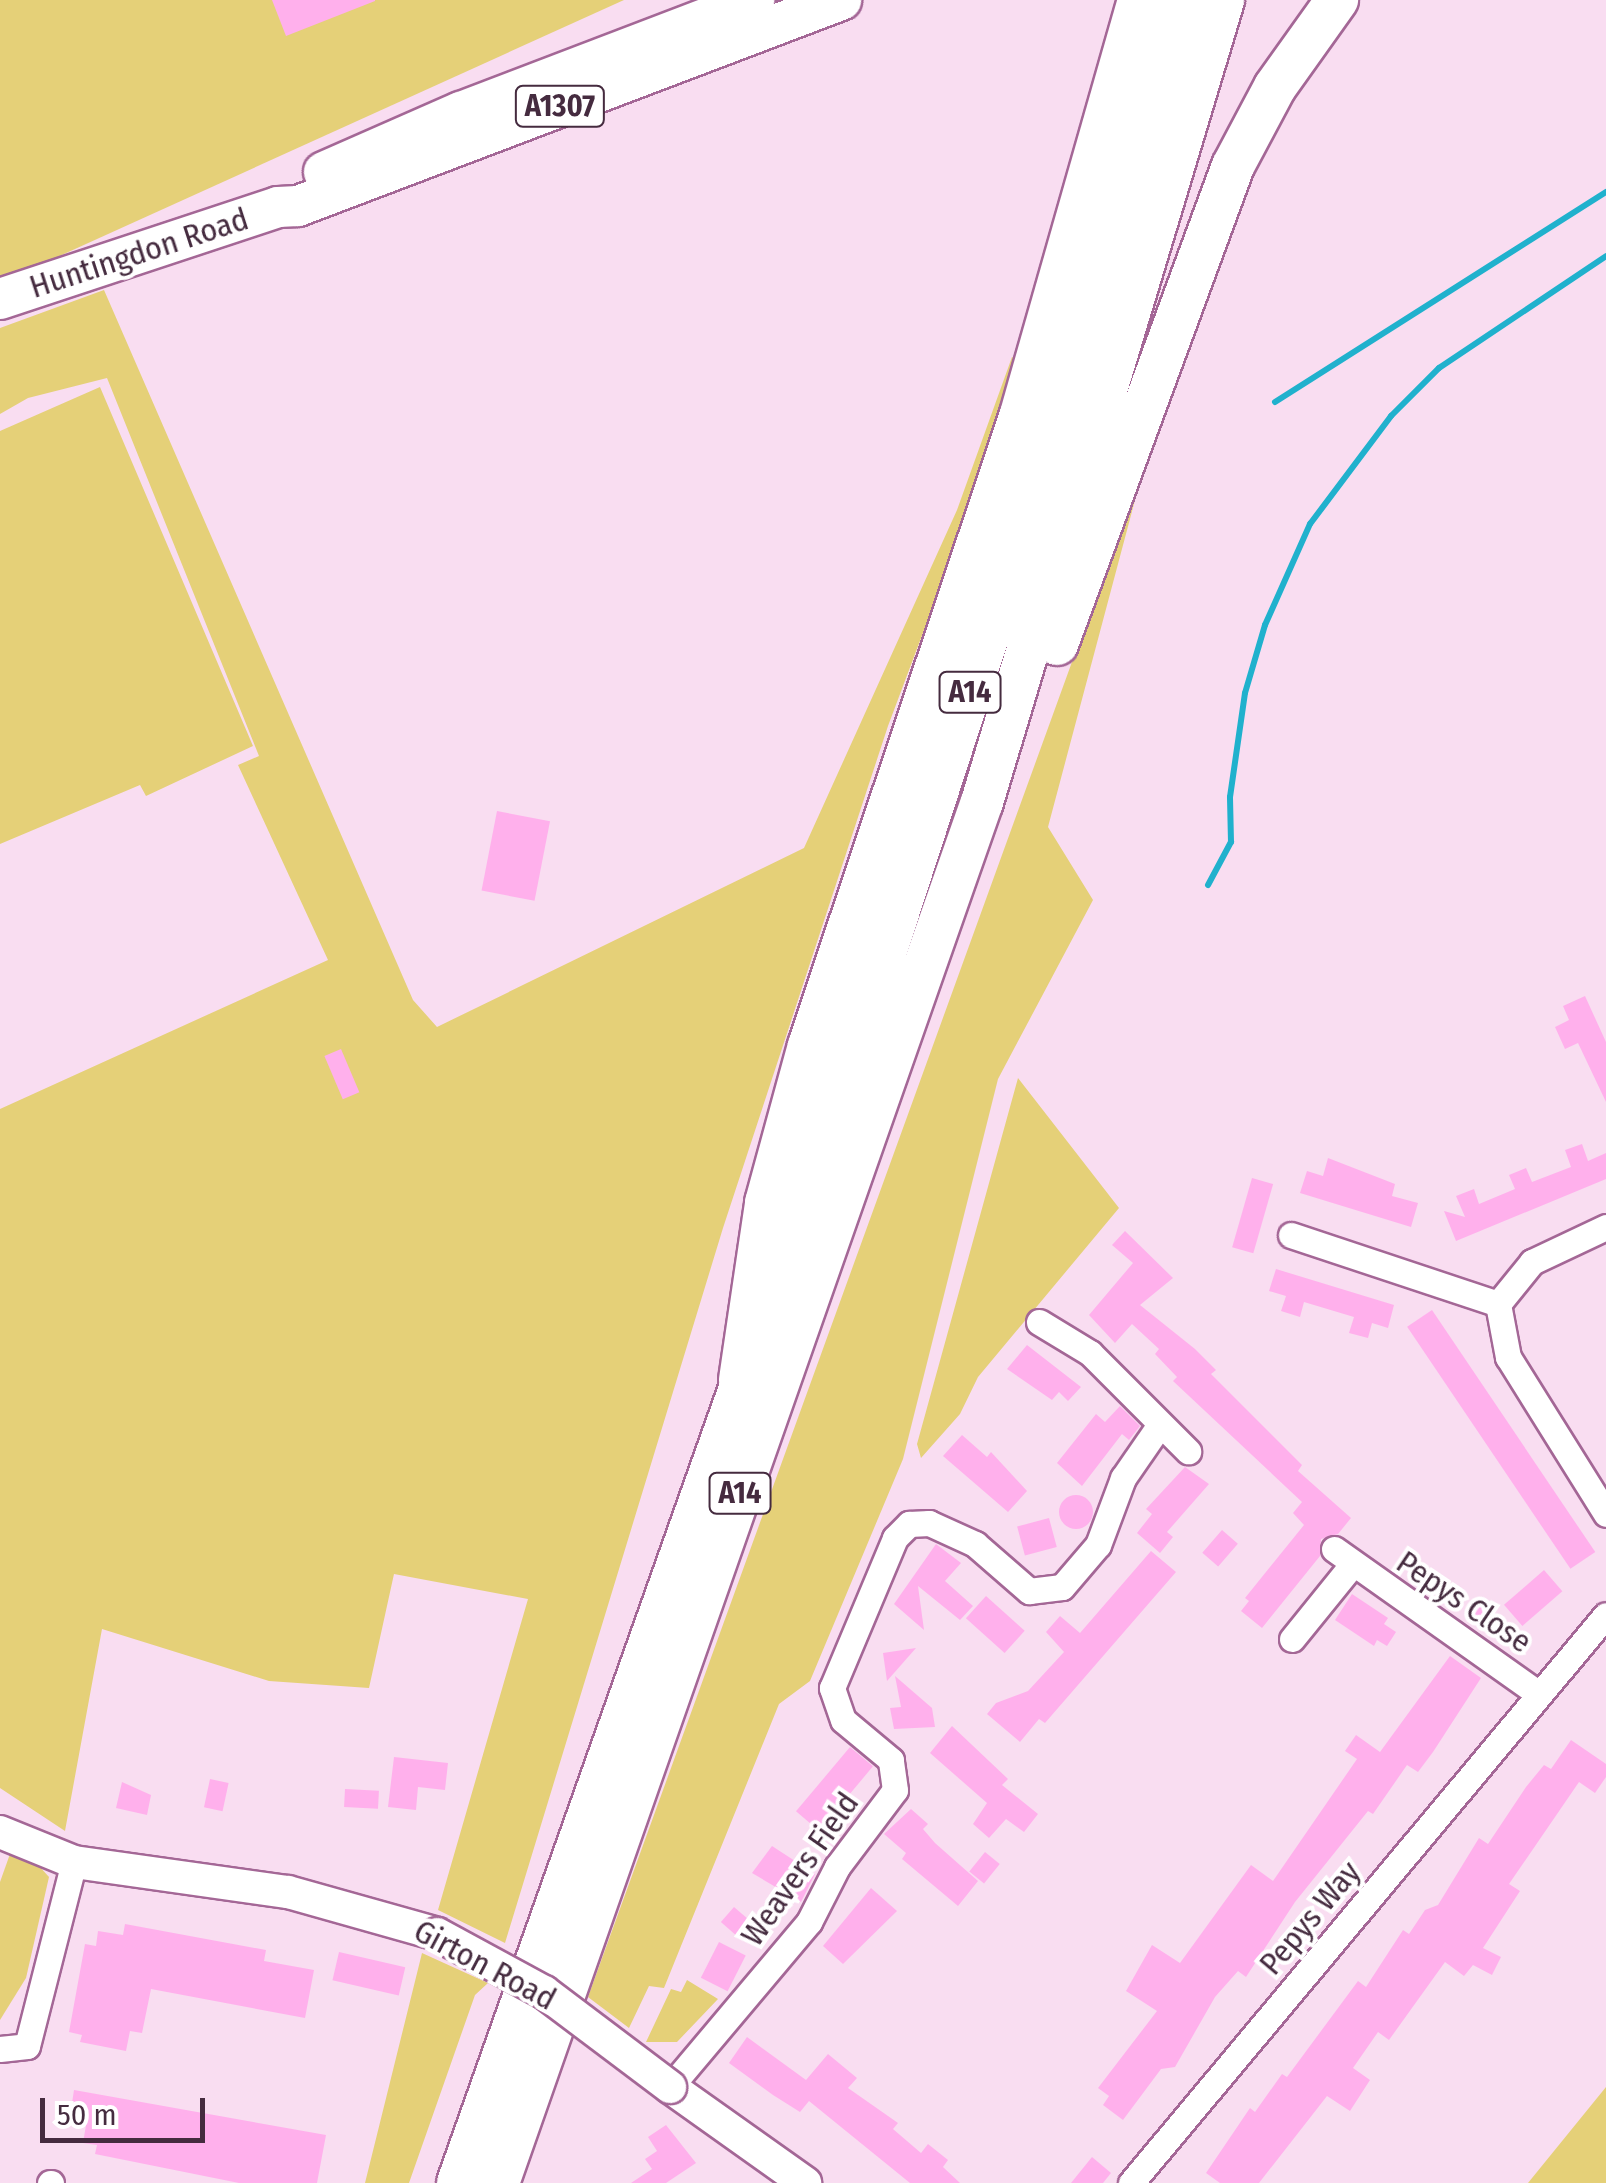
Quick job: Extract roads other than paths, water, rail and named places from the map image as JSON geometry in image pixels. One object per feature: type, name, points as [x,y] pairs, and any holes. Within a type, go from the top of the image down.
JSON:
[{"type":"highway","points":[[743,1380],[769,1203],[812,1046],[1023,418],[1142,0]]},
{"type":"highway","name":"A14","points":[[458,2183],[743,1380],[1104,279],[1182,0]]},
{"type":"highway","name":"A14","points":[[498,2183],[982,802],[1223,0]]},
{"type":"highway","name":"A14","points":[[982,802],[1048,669],[1233,166],[1275,87],[1338,0]]},
{"type":"main road","name":"Huntingdon Road","points":[[467,127],[754,0]]},
{"type":"main road","name":"Huntingdon Road","points":[[0,298],[278,206],[295,185],[840,0]]},
{"type":"street","points":[[1606,1227],[1532,1262],[1498,1304],[1508,1357],[1606,1514]]},
{"type":"street","points":[[1291,1235],[1498,1304]]},
{"type":"street","points":[[1039,1322],[1090,1353],[1188,1451]]},
{"type":"street","name":"Weavers Field","points":[[670,2088],[809,1922],[837,1867],[895,1790],[890,1760],[843,1720],[832,1688],[896,1538],[909,1524],[929,1523],[974,1544],[1030,1591],[1062,1587],[1098,1545],[1123,1478],[1159,1426]]},
{"type":"street","name":"Pepys Close","points":[[1292,1639],[1343,1557],[1539,1694]]},
{"type":"street","name":"Pepys Way","points":[[1130,2183],[1606,1615]]},
{"type":"street","name":"Girton Road","points":[[0,1832],[74,1862],[288,1892],[437,1934],[544,1992],[804,2183]]},
{"type":"street","points":[[0,2050],[27,2046],[74,1862]]},
{"type":"waterway","points":[[1275,402],[1606,192]]},
{"type":"waterway","points":[[1208,885],[1231,842],[1230,797],[1245,693],[1265,625],[1310,524],[1391,416],[1439,368],[1606,256]]}]
